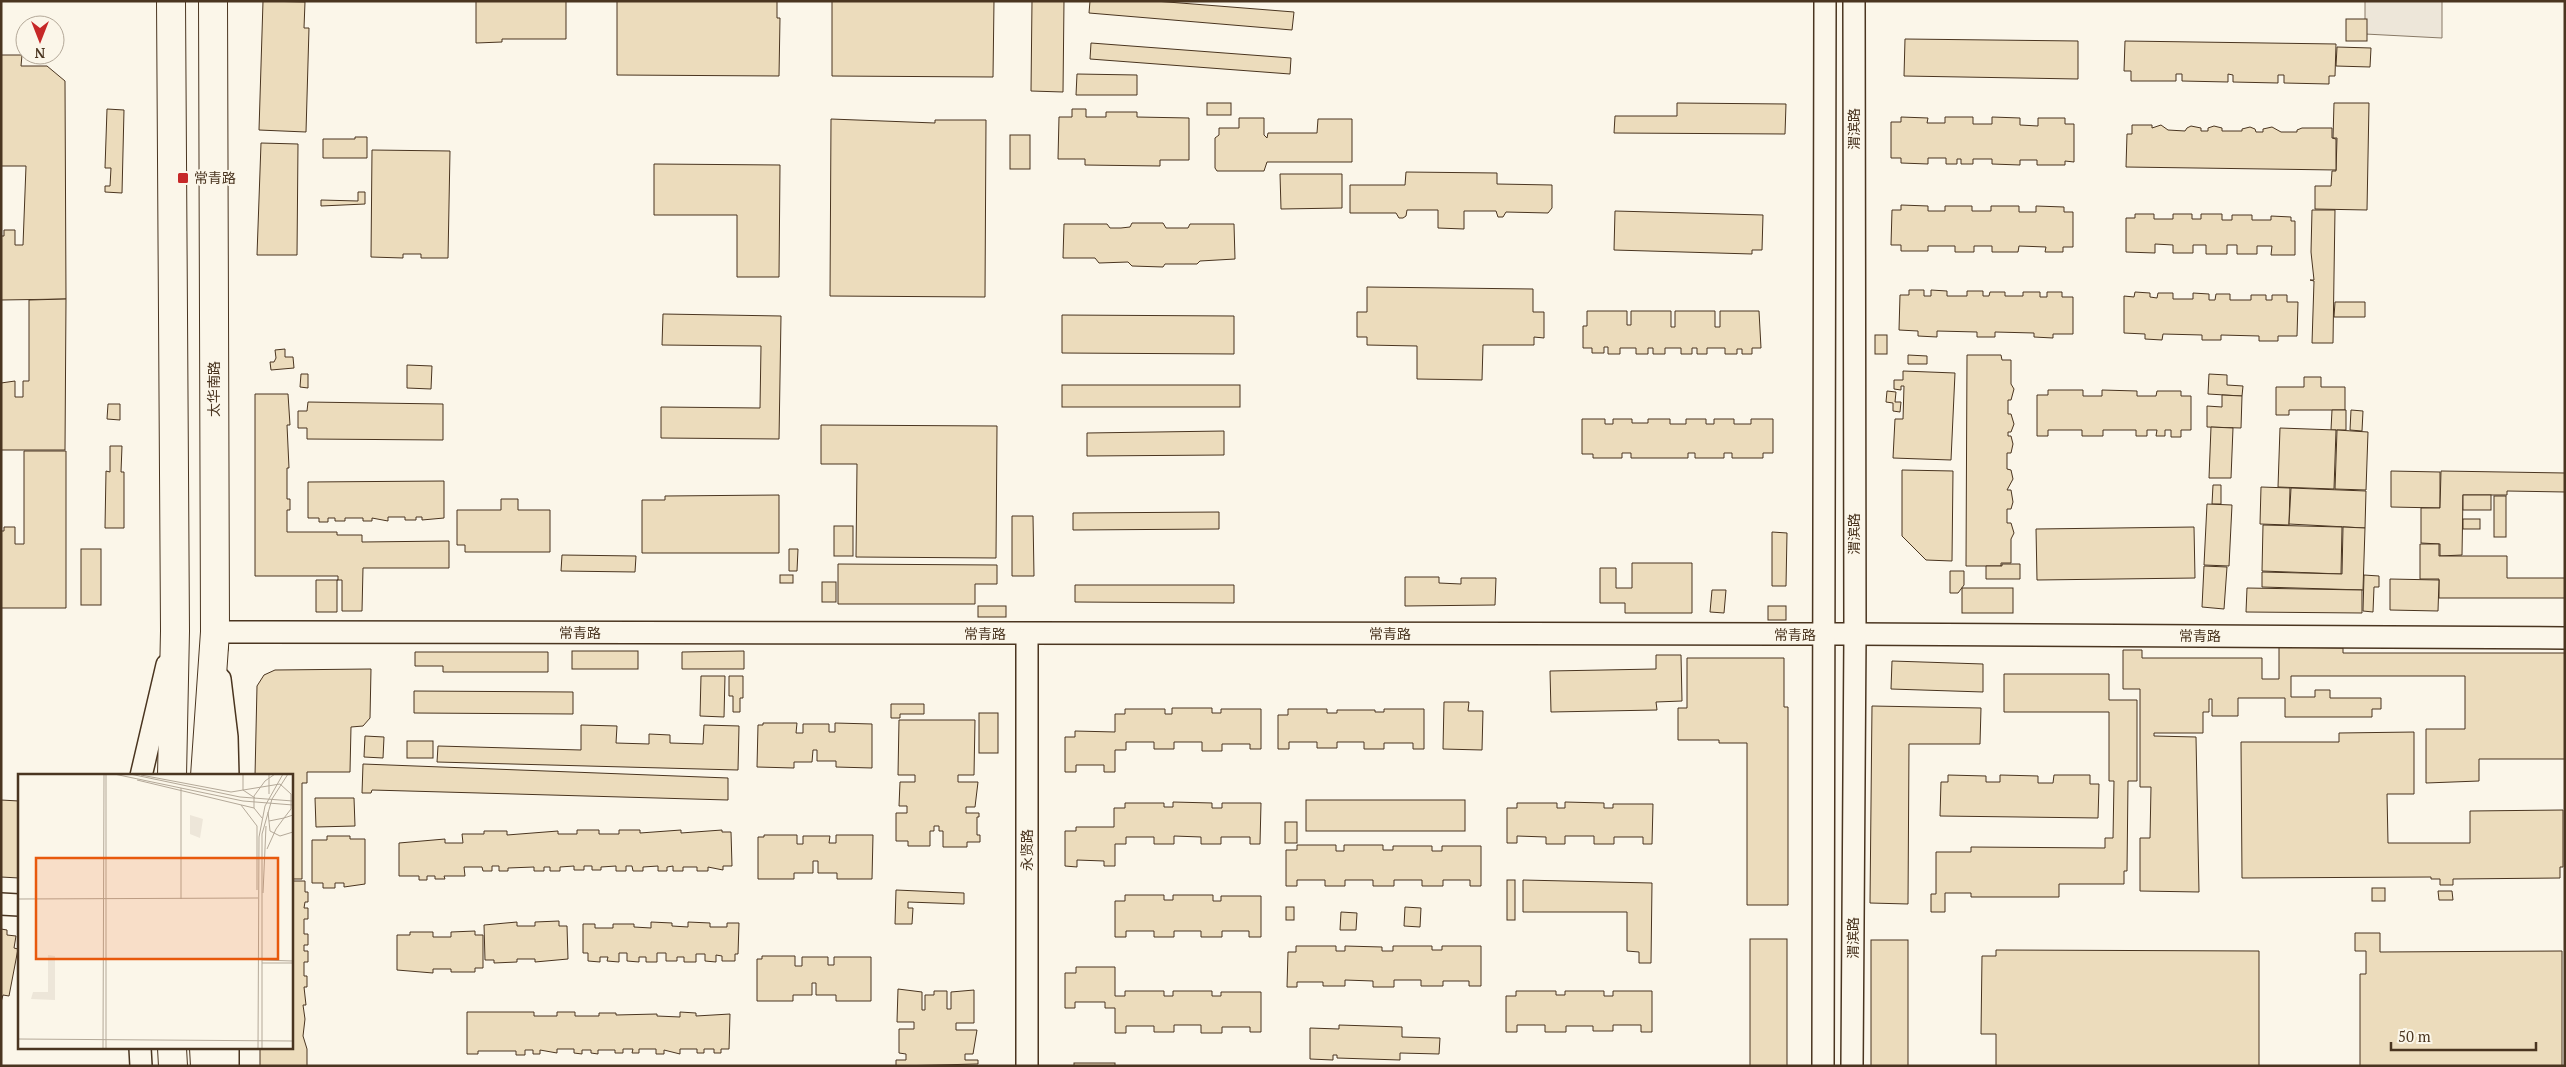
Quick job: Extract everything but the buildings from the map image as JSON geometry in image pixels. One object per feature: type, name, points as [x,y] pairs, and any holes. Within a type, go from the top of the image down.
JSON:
[{"type":"main road","points":[[171,1],[175,631],[172,774]]},
{"type":"main road","name":"太华南路","points":[[205,774],[215,632],[213,1]]},
{"type":"main road","points":[[172,1050],[172,1066]]},
{"type":"main road","points":[[204,1050],[204,1066]]},
{"type":"street","name":"渭滨路","points":[[1823,1066],[1825,1]]},
{"type":"street","name":"渭滨路","points":[[1852,1066],[1855,634],[1854,1]]},
{"type":"street","points":[[141,774],[175,631]]},
{"type":"street","points":[[215,632],[227,737],[228,774]]},
{"type":"street","name":"常青路","points":[[215,632],[1855,634],[2565,638]]},
{"type":"street","name":"永贤路","points":[[1027,634],[1027,1066]]},
{"type":"street","points":[[1,904],[18,906]]},
{"type":"street","points":[[228,1050],[228,1066]]},
{"type":"shaded area","points":[[2365,1],[2442,1],[2442,38],[2365,34]]},
{"type":"place","name":"常青路","points":[[183,178]]}]
